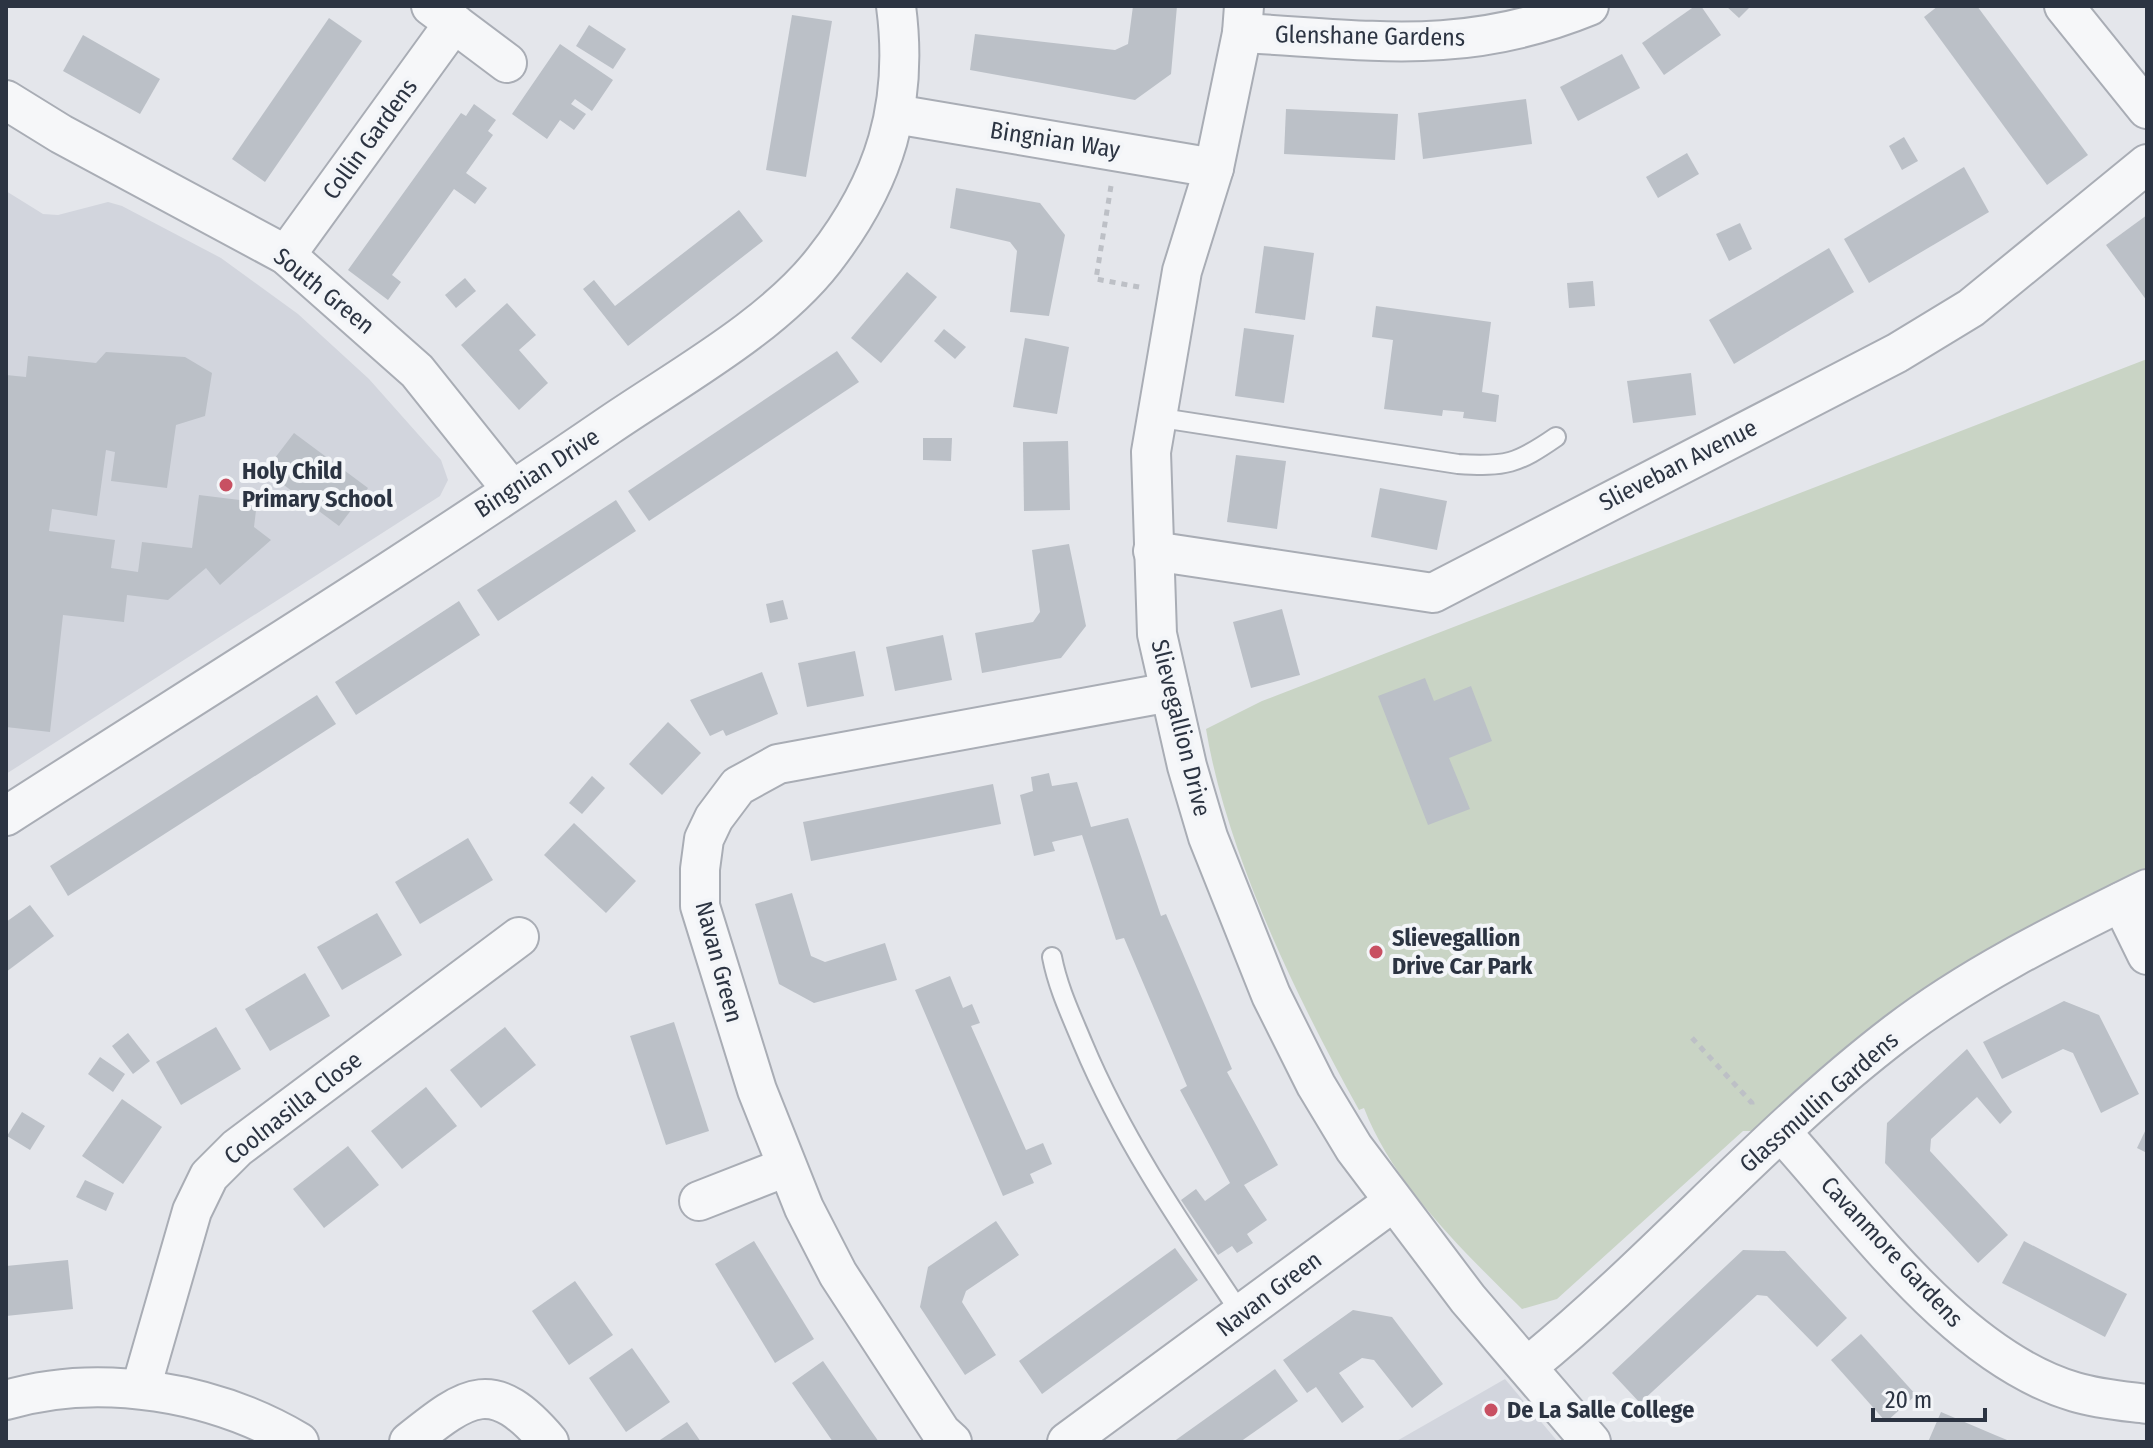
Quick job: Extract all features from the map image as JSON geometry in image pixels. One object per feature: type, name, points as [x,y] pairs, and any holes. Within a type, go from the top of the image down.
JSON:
[{"type":"street","name":"Bingnian Drive","points":[[6,816],[512,490],[726,345],[788,298],[823,263],[857,214],[875,181],[895,114],[902,54],[896,6]]},
{"type":"street","name":"Glenshane Gardens","points":[[1243,19],[1337,40],[1446,42],[1499,35],[1549,22],[1589,6]]},
{"type":"street","points":[[2064,6],[2134,67],[2147,109]]},
{"type":"street","name":"Collin Gardens","points":[[286,255],[442,15],[507,63]]},
{"type":"street","name":"Slievegallion Drive","points":[[1243,19],[1214,168],[1182,271],[1151,452],[1157,634],[1170,692],[1208,837],[1271,995],[1316,1085],[1354,1148],[1393,1202],[1468,1299],[1591,1442]]},
{"type":"street","name":"South Green","points":[[6,100],[61,134],[286,255],[417,371],[512,490]]},
{"type":"street","name":"Bingnian Way","points":[[895,114],[1214,168]]},
{"type":"street","name":"Slieveban Avenue","points":[[1153,551],[1433,593],[1934,331],[1971,308],[2147,164]]},
{"type":"street","name":"Navan Green","points":[[952,1442],[941,1432],[838,1274],[786,1167],[744,1050],[700,906],[704,839],[726,799],[754,774],[778,764],[1170,692]]},
{"type":"street","points":[[2134,896],[2147,955]]},
{"type":"street","name":"Glassmullin Gardens","points":[[1528,1366],[1766,1124],[1849,1071],[1961,987],[2134,896]]},
{"type":"street","name":"Coolnasilla Close","points":[[141,1388],[192,1211],[209,1176],[237,1148],[519,937]]},
{"type":"street","name":"Cavanmore Gardens","points":[[1766,1124],[1947,1316],[1994,1354],[2038,1378],[2076,1393],[2147,1404]]},
{"type":"street","points":[[699,1201],[786,1167]]},
{"type":"street","name":"Navan Green","points":[[1067,1442],[1393,1202]]},
{"type":"street","points":[[6,1400],[61,1389],[141,1388],[243,1415],[299,1442]]},
{"type":"street","points":[[409,1442],[451,1408],[497,1398],[517,1409],[549,1442]]},
{"type":"lane","points":[[1155,417],[1443,462],[1498,467],[1527,457],[1556,437]]},
{"type":"lane","points":[[1052,957],[1057,983],[1109,1105],[1153,1183],[1242,1315]]},
{"type":"path","points":[[1111,198],[1096,279],[1147,288]]},
{"type":"path","points":[[1692,1038],[1752,1103],[1766,1124]]},
{"type":"shaded area","name":"Holy Child Primary School","points":[[6,191],[43,214],[58,215],[108,202],[122,206],[221,258],[298,314],[369,379],[441,460],[448,480],[440,496],[6,774]]},
{"type":"shaded area","name":"De La Salle College","points":[[1505,1379],[1558,1442],[1395,1442]]},
{"type":"green space","points":[[2147,359],[2147,874],[1759,1131],[1743,1131],[1557,1299],[1522,1309],[1432,1216],[1393,1163],[1364,1108],[1359,1110],[1312,1021],[1267,925],[1230,826],[1206,729],[1262,701]]},
{"type":"building","points":[[1133,6],[1177,6],[1171,74],[1135,100],[970,70],[975,34],[1115,50],[1128,44]]},
{"type":"building","points":[[1695,6],[1701,6],[1721,35],[1664,75],[1642,43]]},
{"type":"building","points":[[1726,6],[1751,6],[1739,18]]},
{"type":"building","points":[[1938,6],[1977,6],[2088,155],[2047,185],[1924,17]]},
{"type":"building","points":[[792,15],[832,21],[806,177],[766,170]]},
{"type":"building","points":[[329,18],[362,41],[265,182],[232,159]]},
{"type":"building","points":[[589,25],[626,49],[613,69],[576,46]]},
{"type":"building","points":[[83,35],[160,79],[140,114],[63,71]]},
{"type":"building","points":[[560,44],[613,80],[592,111],[575,99],[571,104],[586,114],[574,130],[560,120],[547,139],[512,114]]},
{"type":"building","points":[[1622,54],[1640,88],[1578,121],[1560,87]]},
{"type":"building","points":[[1526,99],[1532,144],[1423,159],[1418,113]]},
{"type":"building","points":[[474,104],[496,120],[488,131],[493,135],[466,173],[487,188],[475,204],[454,189],[392,275],[401,282],[388,300],[348,270],[461,113],[466,116]]},
{"type":"building","points":[[1286,109],[1398,114],[1395,160],[1284,154]]},
{"type":"building","points":[[1904,137],[1918,161],[1902,170],[1889,146]]},
{"type":"building","points":[[1687,153],[1699,174],[1658,198],[1646,177]]},
{"type":"building","points":[[1964,167],[1989,212],[1869,283],[1844,239]]},
{"type":"building","points":[[956,188],[1040,203],[1065,235],[1049,316],[1010,312],[1017,251],[1010,242],[950,228]]},
{"type":"building","points":[[739,210],[763,241],[628,346],[583,289],[594,280],[615,306]]},
{"type":"building","points":[[2147,215],[2147,301],[2106,245]]},
{"type":"building","points":[[1740,223],[1752,249],[1729,261],[1716,234]]},
{"type":"building","points":[[1264,246],[1314,253],[1305,320],[1255,313]]},
{"type":"building","points":[[1829,248],[1854,292],[1734,364],[1709,320]]},
{"type":"building","points":[[907,272],[937,297],[881,363],[851,338]]},
{"type":"building","points":[[465,278],[476,291],[456,308],[445,295]]},
{"type":"building","points":[[1593,281],[1595,306],[1569,308],[1567,283]]},
{"type":"building","points":[[507,303],[536,335],[519,350],[548,383],[519,410],[461,345]]},
{"type":"building","points":[[1376,306],[1491,322],[1482,392],[1499,395],[1496,422],[1463,418],[1464,412],[1443,410],[1442,416],[1384,409],[1393,340],[1372,337]]},
{"type":"building","points":[[1244,328],[1294,335],[1284,403],[1235,396]]},
{"type":"building","points":[[944,329],[966,347],[955,359],[934,341]]},
{"type":"building","points":[[1025,338],[1069,347],[1057,414],[1013,407]]},
{"type":"building","points":[[837,351],[859,382],[649,521],[628,491]]},
{"type":"building","points":[[106,352],[185,357],[212,373],[205,416],[176,425],[167,488],[111,481],[115,452],[106,450],[97,516],[52,509],[49,531],[115,540],[111,568],[138,572],[142,542],[192,548],[199,495],[257,502],[254,527],[271,540],[220,585],[206,568],[168,600],[127,595],[124,622],[63,615],[50,732],[6,727],[6,375],[26,377],[28,356],[96,363]]},
{"type":"building","points":[[1691,373],[1696,415],[1633,423],[1627,381]]},
{"type":"building","points":[[294,433],[368,488],[339,526],[265,471]]},
{"type":"building","points":[[923,438],[952,438],[951,461],[923,460]]},
{"type":"building","points":[[1068,441],[1070,510],[1024,511],[1023,442]]},
{"type":"building","points":[[1236,455],[1286,461],[1277,529],[1227,522]]},
{"type":"building","points":[[1380,488],[1447,501],[1437,550],[1371,537]]},
{"type":"building","points":[[616,500],[636,531],[498,621],[477,590]]},
{"type":"building","points":[[1069,544],[1086,626],[1061,658],[982,673],[975,633],[1033,622],[1040,612],[1032,550]]},
{"type":"building","points":[[783,600],[788,619],[770,623],[766,604]]},
{"type":"building","points":[[459,601],[480,635],[356,715],[335,682]]},
{"type":"building","points":[[1282,609],[1300,675],[1251,688],[1233,622]]},
{"type":"building","points":[[943,635],[952,680],[895,691],[886,647]]},
{"type":"building","points":[[855,651],[864,696],[807,707],[798,663]]},
{"type":"building","points":[[762,672],[778,714],[726,736],[723,730],[710,736],[690,700]]},
{"type":"building","points":[[1425,678],[1434,701],[1471,686],[1492,741],[1449,758],[1470,809],[1428,825],[1378,696]]},
{"type":"building","points":[[317,695],[336,724],[68,896],[50,866]]},
{"type":"building","points":[[668,722],[701,753],[662,795],[629,764]]},
{"type":"building","points":[[1049,773],[1052,786],[1077,782],[1091,827],[1128,818],[1161,916],[1166,914],[1232,1069],[1227,1072],[1278,1165],[1244,1185],[1267,1220],[1247,1234],[1253,1243],[1237,1253],[1232,1246],[1218,1255],[1181,1200],[1196,1189],[1205,1201],[1230,1183],[1180,1090],[1187,1086],[1124,938],[1116,940],[1082,835],[1052,842],[1055,851],[1034,856],[1020,795],[1033,791],[1031,777]]},
{"type":"building","points":[[592,776],[605,788],[582,814],[569,803]]},
{"type":"building","points":[[993,784],[1001,824],[811,861],[803,822]]},
{"type":"building","points":[[574,823],[636,881],[606,913],[544,855]]},
{"type":"building","points":[[468,838],[493,880],[420,924],[395,882]]},
{"type":"building","points":[[792,893],[811,956],[825,962],[885,943],[897,980],[814,1003],[779,984],[755,904]]},
{"type":"building","points":[[30,905],[54,936],[6,972],[6,922]]},
{"type":"building","points":[[377,913],[402,955],[342,990],[317,947]]},
{"type":"building","points":[[305,973],[330,1016],[270,1051],[245,1009]]},
{"type":"building","points":[[950,976],[963,1008],[972,1004],[980,1023],[971,1026],[1026,1150],[1043,1143],[1052,1164],[1030,1174],[1034,1183],[1003,1196],[915,990]]},
{"type":"building","points":[[2064,1001],[2099,1015],[2139,1094],[2101,1113],[2073,1053],[2063,1049],[2002,1079],[1983,1042]]},
{"type":"building","points":[[674,1022],[709,1131],[666,1145],[630,1036]]},
{"type":"building","points":[[216,1027],[241,1069],[181,1105],[156,1062]]},
{"type":"building","points":[[505,1027],[536,1065],[481,1108],[450,1070]]},
{"type":"building","points":[[128,1033],[150,1061],[133,1074],[112,1046]]},
{"type":"building","points":[[1967,1049],[2012,1112],[2000,1124],[1977,1097],[1931,1139],[1930,1151],[2008,1235],[1978,1263],[1885,1163],[1887,1123]]},
{"type":"building","points":[[100,1057],[125,1074],[113,1092],[88,1074]]},
{"type":"building","points":[[426,1087],[457,1126],[402,1169],[371,1131]]},
{"type":"building","points":[[122,1099],[162,1127],[123,1184],[82,1156]]},
{"type":"building","points":[[22,1112],[45,1126],[30,1150],[7,1136]]},
{"type":"building","points":[[2147,1127],[2147,1153],[2137,1148]]},
{"type":"building","points":[[348,1146],[379,1185],[324,1228],[293,1189]]},
{"type":"building","points":[[85,1180],[114,1193],[106,1211],[76,1197]]},
{"type":"building","points":[[996,1221],[1019,1255],[966,1291],[962,1302],[996,1355],[965,1375],[920,1307],[928,1267]]},
{"type":"building","points":[[754,1241],[814,1339],[775,1363],[715,1264]]},
{"type":"building","points":[[2024,1241],[2127,1294],[2105,1337],[2002,1283]]},
{"type":"building","points":[[1175,1248],[1198,1280],[1042,1394],[1019,1361]]},
{"type":"building","points":[[1743,1250],[1785,1251],[1847,1318],[1817,1347],[1767,1296],[1757,1295],[1640,1403],[1612,1373]]},
{"type":"building","points":[[68,1260],[73,1309],[6,1316],[6,1266]]},
{"type":"building","points":[[575,1281],[613,1335],[569,1365],[532,1311]]},
{"type":"building","points":[[1353,1310],[1392,1317],[1443,1384],[1412,1408],[1374,1360],[1362,1358],[1339,1373],[1364,1407],[1342,1423],[1316,1387],[1307,1393],[1283,1360]]},
{"type":"building","points":[[1861,1334],[1916,1395],[1886,1422],[1831,1360]]},
{"type":"building","points":[[632,1348],[670,1402],[626,1432],[589,1378]]},
{"type":"building","points":[[823,1361],[879,1442],[833,1442],[792,1383]]},
{"type":"building","points":[[1275,1369],[1298,1401],[1240,1442],[1173,1442]]},
{"type":"building","points":[[1941,1412],[1995,1435],[2012,1442],[1928,1442]]},
{"type":"building","points":[[687,1422],[701,1442],[657,1442]]},
{"type":"place","name":"Holy Child Primary School","points":[[226,485]]},
{"type":"place","name":"Slievegallion Drive Car Park","points":[[1376,952]]},
{"type":"place","name":"De La Salle College","points":[[1491,1410]]}]
